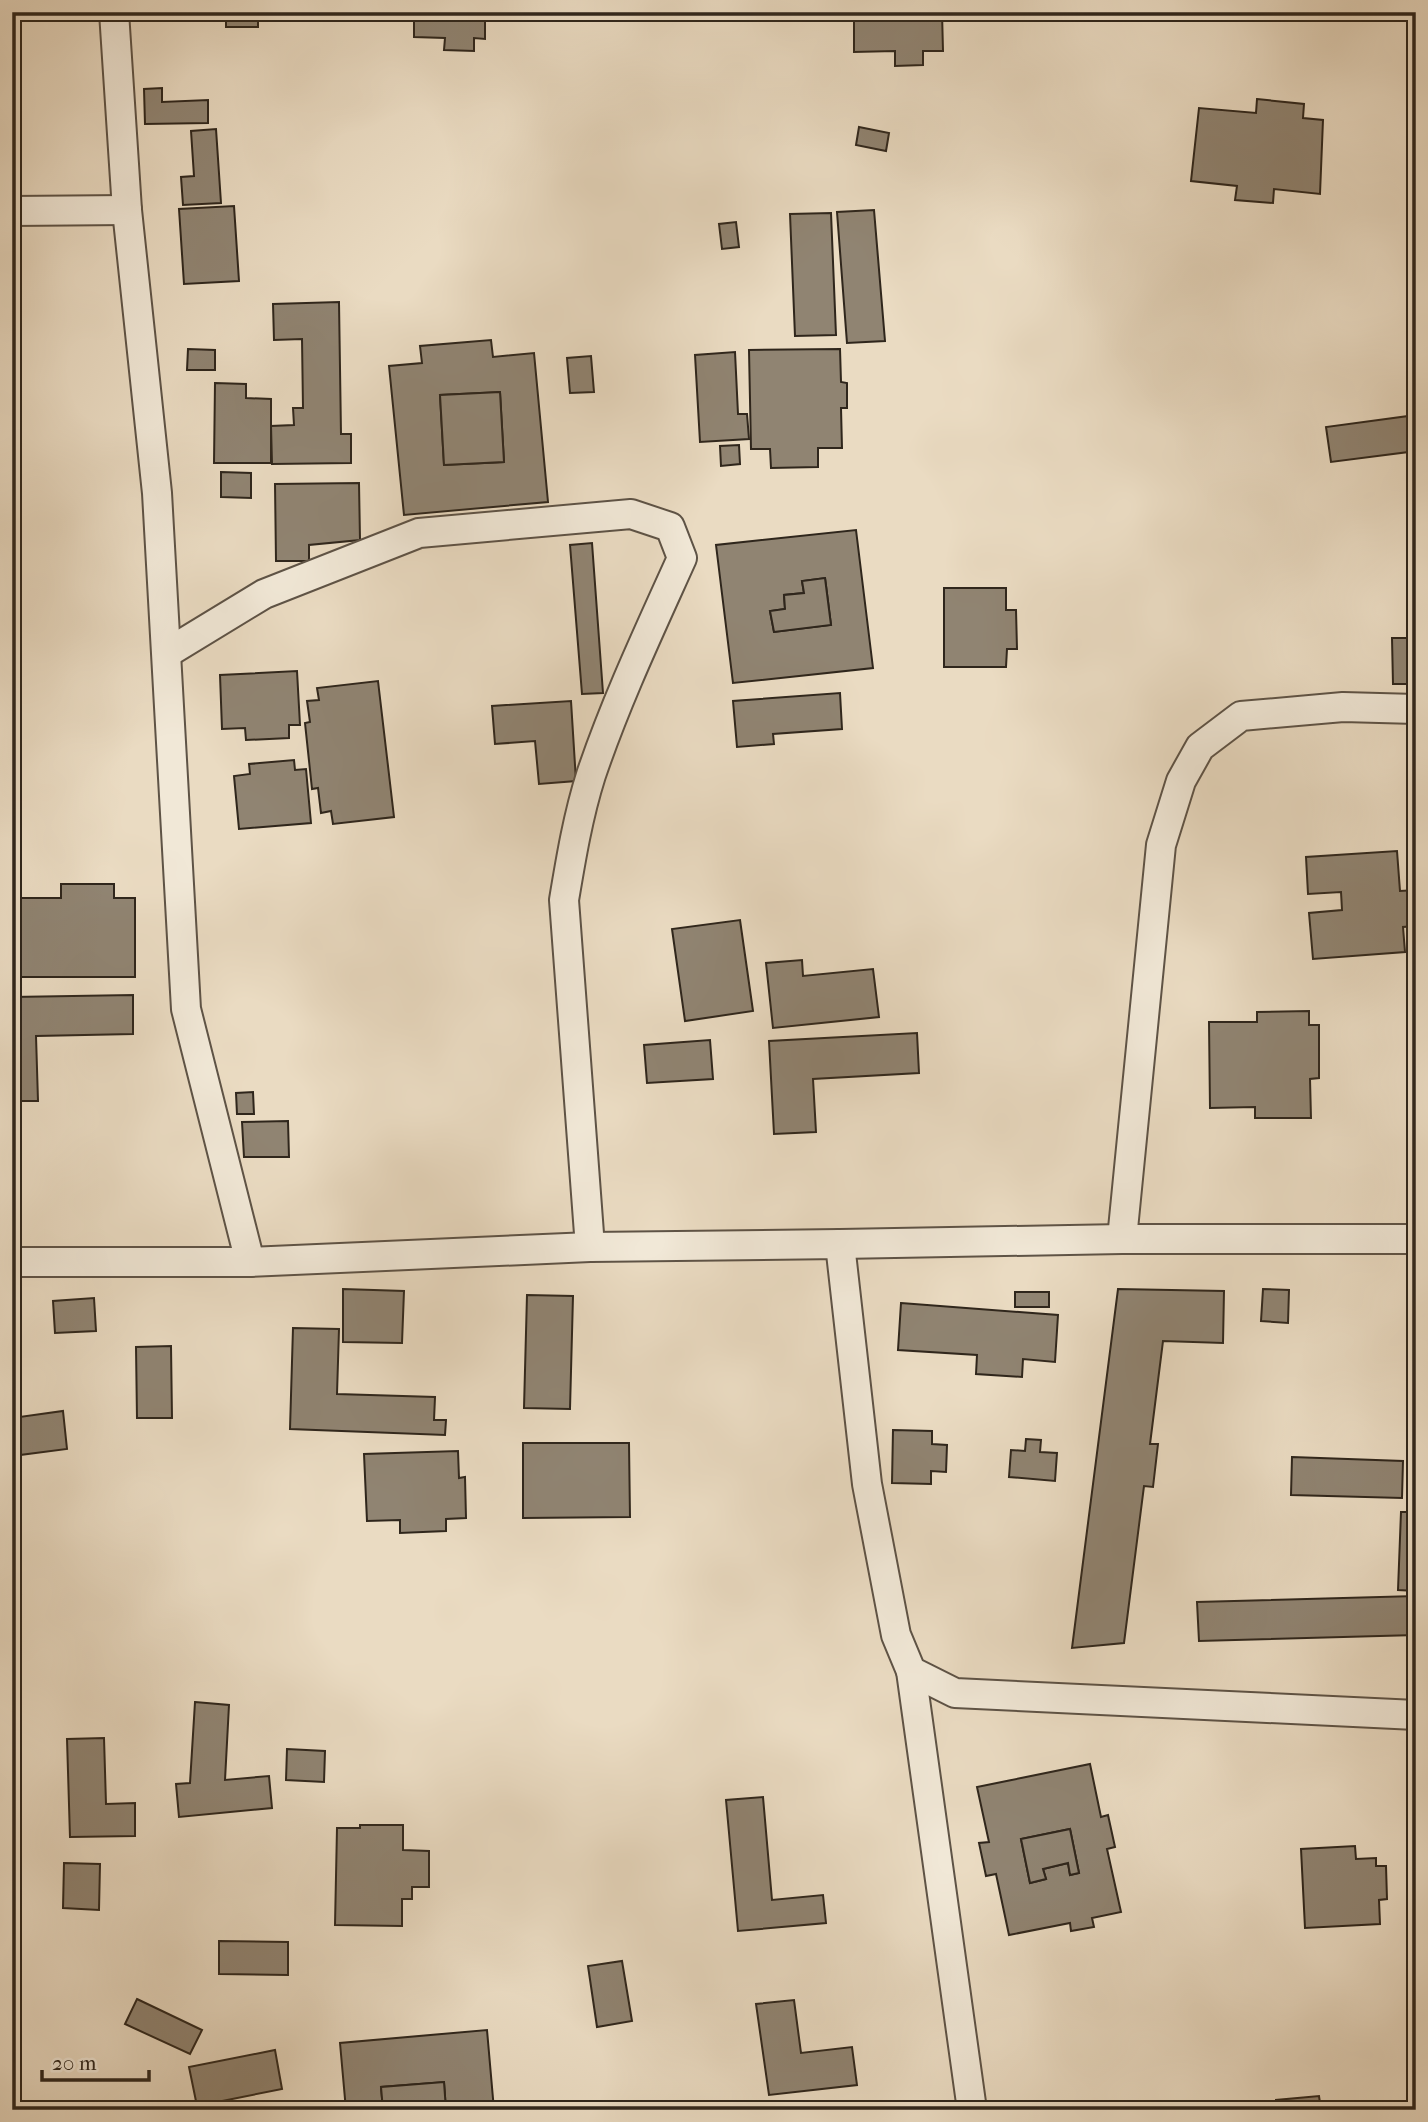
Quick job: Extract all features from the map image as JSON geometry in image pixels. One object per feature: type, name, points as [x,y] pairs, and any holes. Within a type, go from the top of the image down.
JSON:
[{"type":"street","points":[[114,12],[127,210],[157,493],[187,1009],[250,1262]]},
{"type":"street","points":[[12,211],[127,210]]},
{"type":"street","points":[[167,653],[264,594],[419,533],[631,514],[670,527],[682,558],[642,646],[591,775],[573,846],[564,900],[590,1247]]},
{"type":"street","points":[[1122,1239],[1161,845],[1181,780],[1200,747],[1241,716],[1343,707],[1416,709]]},
{"type":"street","points":[[12,1262],[250,1262],[590,1247],[1122,1239],[1416,1239]]},
{"type":"street","points":[[840,1244],[867,1484],[896,1635],[911,1671],[972,2110]]},
{"type":"street","points":[[911,1671],[955,1693],[1416,1715]]},
{"type":"building","points":[[210,12],[304,14],[258,14],[258,27],[226,27],[226,15],[210,15]]},
{"type":"building","points":[[414,12],[485,12],[485,39],[474,38],[474,51],[444,50],[445,38],[414,37]]},
{"type":"building","points":[[854,12],[942,12],[943,51],[923,51],[923,65],[895,66],[895,51],[854,52]]},
{"type":"building","points":[[162,88],[162,102],[208,100],[208,123],[145,124],[144,89]]},
{"type":"building","points":[[1257,99],[1304,104],[1303,118],[1323,120],[1320,194],[1274,189],[1273,203],[1235,200],[1237,186],[1191,181],[1199,108],[1256,113]]},
{"type":"building","points":[[859,127],[889,133],[886,151],[856,145]]},
{"type":"building","points":[[216,129],[221,203],[183,205],[181,177],[194,176],[191,131]]},
{"type":"building","points":[[234,206],[239,281],[184,284],[179,209]]},
{"type":"building","points":[[874,210],[885,341],[847,343],[837,212]]},
{"type":"building","points":[[831,213],[836,335],[795,336],[790,214]]},
{"type":"building","points":[[736,222],[739,247],[722,249],[719,224]]},
{"type":"building","points":[[339,302],[341,434],[351,434],[351,463],[272,464],[271,426],[294,425],[293,408],[303,408],[302,339],[274,340],[273,304]]},
{"type":"building","points":[[491,340],[493,357],[534,353],[548,502],[404,515],[389,366],[422,363],[420,346]],"holes":[[[500,392],[504,462],[444,465],[440,395]]]},
{"type":"building","points":[[188,349],[215,350],[215,370],[187,370]]},
{"type":"building","points":[[840,349],[841,382],[847,383],[847,408],[841,408],[842,448],[818,448],[818,467],[771,468],[770,449],[751,449],[749,350]]},
{"type":"building","points":[[735,352],[738,414],[747,414],[749,439],[700,442],[695,355]]},
{"type":"building","points":[[591,356],[594,392],[570,393],[567,358]]},
{"type":"building","points":[[215,383],[246,384],[246,398],[271,399],[271,463],[214,463]]},
{"type":"building","points":[[500,392],[504,462],[444,465],[440,395]]},
{"type":"building","points":[[1416,415],[1416,451],[1331,462],[1326,427]]},
{"type":"building","points":[[739,445],[740,464],[721,466],[720,446]]},
{"type":"building","points":[[221,472],[251,473],[251,498],[221,497]]},
{"type":"building","points":[[359,483],[360,540],[309,545],[309,561],[276,561],[275,484]]},
{"type":"building","points":[[856,530],[873,668],[733,683],[716,545]],"holes":[[[825,578],[831,625],[774,632],[770,611],[785,609],[784,595],[804,593],[802,581]]]},
{"type":"building","points":[[592,543],[603,693],[582,694],[570,545]]},
{"type":"building","points":[[825,578],[831,625],[774,632],[770,611],[785,609],[784,595],[804,593],[802,581]]},
{"type":"building","points":[[944,588],[1006,588],[1006,610],[1016,610],[1017,649],[1007,649],[1006,667],[944,667]]},
{"type":"building","points":[[1392,638],[1416,638],[1416,684],[1393,684]]},
{"type":"building","points":[[297,671],[300,725],[289,725],[289,738],[246,740],[245,728],[222,729],[220,675]]},
{"type":"building","points":[[378,681],[394,817],[333,824],[331,811],[321,813],[318,788],[312,789],[305,723],[310,722],[307,701],[319,700],[317,688]]},
{"type":"building","points":[[840,693],[842,729],[773,734],[774,744],[737,747],[733,701]]},
{"type":"building","points":[[571,701],[576,781],[539,784],[535,741],[495,744],[492,706]]},
{"type":"building","points":[[294,760],[295,770],[306,769],[311,823],[239,829],[234,776],[250,774],[249,764]]},
{"type":"building","points":[[1397,851],[1400,891],[1416,890],[1416,926],[1403,927],[1405,952],[1313,959],[1309,913],[1342,910],[1341,892],[1308,894],[1306,857]]},
{"type":"building","points":[[61,884],[114,884],[114,898],[135,898],[135,977],[12,977],[12,898],[61,898]]},
{"type":"building","points":[[740,920],[753,1011],[685,1021],[672,929]]},
{"type":"building","points":[[802,960],[803,976],[873,969],[879,1017],[773,1028],[766,963]]},
{"type":"building","points":[[133,995],[133,1034],[36,1036],[38,1101],[12,1101],[12,997]]},
{"type":"building","points":[[1309,1011],[1309,1025],[1319,1025],[1319,1078],[1310,1079],[1311,1118],[1255,1118],[1255,1107],[1210,1108],[1209,1022],[1257,1022],[1257,1012]]},
{"type":"building","points":[[917,1033],[919,1073],[813,1079],[816,1132],[774,1134],[769,1041]]},
{"type":"building","points":[[710,1040],[713,1079],[647,1083],[644,1045]]},
{"type":"building","points":[[253,1092],[254,1114],[237,1114],[236,1093]]},
{"type":"building","points":[[288,1121],[289,1157],[244,1157],[242,1122]]},
{"type":"building","points":[[343,1289],[404,1291],[402,1343],[343,1342]]},
{"type":"building","points":[[1118,1289],[1224,1291],[1223,1343],[1163,1341],[1150,1444],[1158,1444],[1153,1487],[1144,1486],[1124,1643],[1072,1648]]},
{"type":"building","points":[[1263,1289],[1289,1290],[1288,1323],[1261,1321]]},
{"type":"building","points":[[1015,1292],[1049,1292],[1049,1307],[1015,1307]]},
{"type":"building","points":[[527,1295],[573,1296],[570,1409],[524,1408]]},
{"type":"building","points":[[94,1298],[96,1331],[55,1333],[53,1301]]},
{"type":"building","points":[[901,1303],[1058,1315],[1055,1362],[1023,1359],[1022,1377],[976,1374],[977,1355],[898,1350]]},
{"type":"building","points":[[293,1328],[339,1329],[337,1394],[435,1397],[434,1420],[446,1420],[445,1435],[290,1429]]},
{"type":"building","points":[[171,1346],[172,1418],[137,1418],[136,1347]]},
{"type":"building","points":[[63,1411],[67,1449],[12,1456],[12,1418]]},
{"type":"building","points":[[893,1430],[932,1431],[932,1444],[947,1445],[946,1472],[931,1471],[931,1484],[892,1483]]},
{"type":"building","points":[[1026,1439],[1041,1440],[1040,1452],[1057,1453],[1055,1481],[1009,1477],[1011,1450],[1025,1451]]},
{"type":"building","points":[[523,1443],[629,1443],[630,1517],[523,1518]]},
{"type":"building","points":[[458,1451],[459,1478],[465,1477],[466,1518],[446,1519],[446,1531],[400,1533],[400,1520],[367,1521],[364,1454]]},
{"type":"building","points":[[1292,1457],[1403,1461],[1402,1498],[1291,1495]]},
{"type":"building","points":[[12,1508],[21,1594],[12,1595]]},
{"type":"building","points":[[1401,1512],[1416,1512],[1416,1591],[1398,1590]]},
{"type":"building","points":[[1416,1596],[1416,1635],[1199,1641],[1197,1602]]},
{"type":"building","points":[[195,1702],[229,1705],[225,1780],[269,1776],[272,1808],[179,1817],[176,1784],[190,1783]]},
{"type":"building","points":[[104,1738],[106,1804],[135,1803],[135,1836],[70,1837],[67,1739]]},
{"type":"building","points":[[287,1749],[325,1751],[324,1782],[286,1780]]},
{"type":"building","points":[[1090,1764],[1101,1817],[1108,1815],[1115,1847],[1107,1849],[1121,1912],[1092,1918],[1094,1927],[1071,1931],[1070,1923],[1009,1935],[996,1874],[986,1876],[979,1843],[989,1842],[977,1787]],"holes":[[[1070,1829],[1079,1873],[1070,1875],[1068,1863],[1043,1869],[1046,1879],[1030,1883],[1021,1839]]]},
{"type":"building","points":[[763,1797],[772,1900],[823,1895],[826,1923],[738,1931],[726,1800]]},
{"type":"building","points":[[360,1825],[403,1825],[403,1850],[429,1851],[429,1887],[412,1887],[412,1899],[402,1899],[402,1926],[335,1925],[337,1828],[360,1828]]},
{"type":"building","points":[[1070,1829],[1079,1873],[1070,1875],[1068,1863],[1043,1869],[1046,1879],[1030,1883],[1021,1839]]},
{"type":"building","points":[[1355,1846],[1356,1859],[1376,1858],[1376,1866],[1386,1866],[1387,1899],[1379,1900],[1380,1924],[1305,1928],[1301,1849]]},
{"type":"building","points":[[64,1863],[100,1864],[99,1910],[63,1908]]},
{"type":"building","points":[[219,1941],[288,1942],[288,1975],[219,1974]]},
{"type":"building","points":[[622,1961],[632,2021],[597,2027],[588,1966]]},
{"type":"building","points":[[137,1999],[202,2030],[190,2054],[125,2024]]},
{"type":"building","points":[[794,2000],[801,2053],[852,2047],[857,2085],[769,2095],[756,2004]]},
{"type":"building","points":[[487,2030],[494,2110],[446,2110],[444,2082],[381,2087],[383,2110],[346,2110],[340,2043]]},
{"type":"building","points":[[275,2050],[282,2089],[197,2106],[189,2067]]},
{"type":"building","points":[[444,2082],[446,2110],[383,2110],[381,2087]]},
{"type":"building","points":[[1319,2096],[1321,2110],[1250,2110],[1276,2107],[1276,2100]]}]
